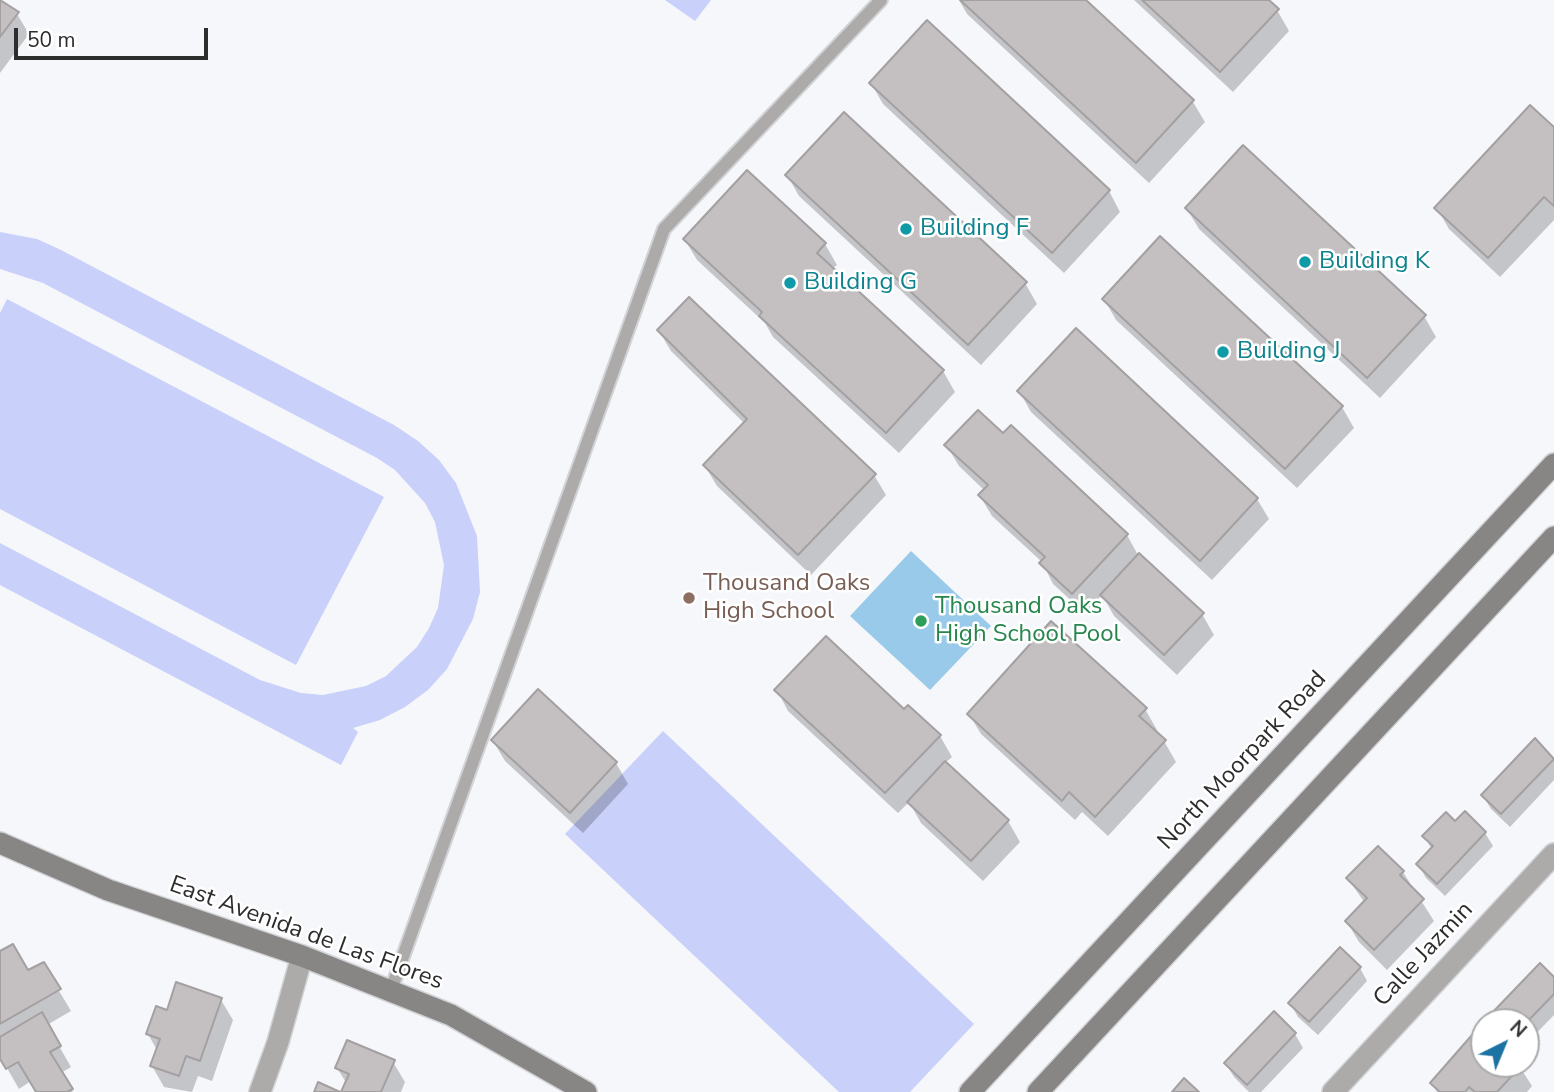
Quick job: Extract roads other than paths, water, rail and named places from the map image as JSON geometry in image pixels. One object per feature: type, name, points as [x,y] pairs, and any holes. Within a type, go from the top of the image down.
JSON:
[{"type":"main road","name":"North Moorpark Road","points":[[970,1092],[1554,464]]},
{"type":"main road","points":[[1038,1092],[1554,537]]},
{"type":"main road","name":"East Avenida de Las Flores","points":[[0,843],[108,890],[302,956],[451,1015],[586,1092]]},
{"type":"street","name":"Calle Jazmin","points":[[1333,1092],[1554,854]]},
{"type":"street","points":[[260,1092],[278,1042],[302,956]]},
{"type":"lane","points":[[391,990],[664,229],[881,0]]},
{"type":"place","name":"Building F","points":[[906,229]]},
{"type":"place","name":"Building K","points":[[1305,262]]},
{"type":"place","name":"Building G","points":[[790,283]]},
{"type":"place","name":"Building J","points":[[1223,352]]},
{"type":"place","name":"Thousand Oaks High School","points":[[689,598]]},
{"type":"place","name":"Thousand Oaks High School Pool","points":[[921,621]]}]
